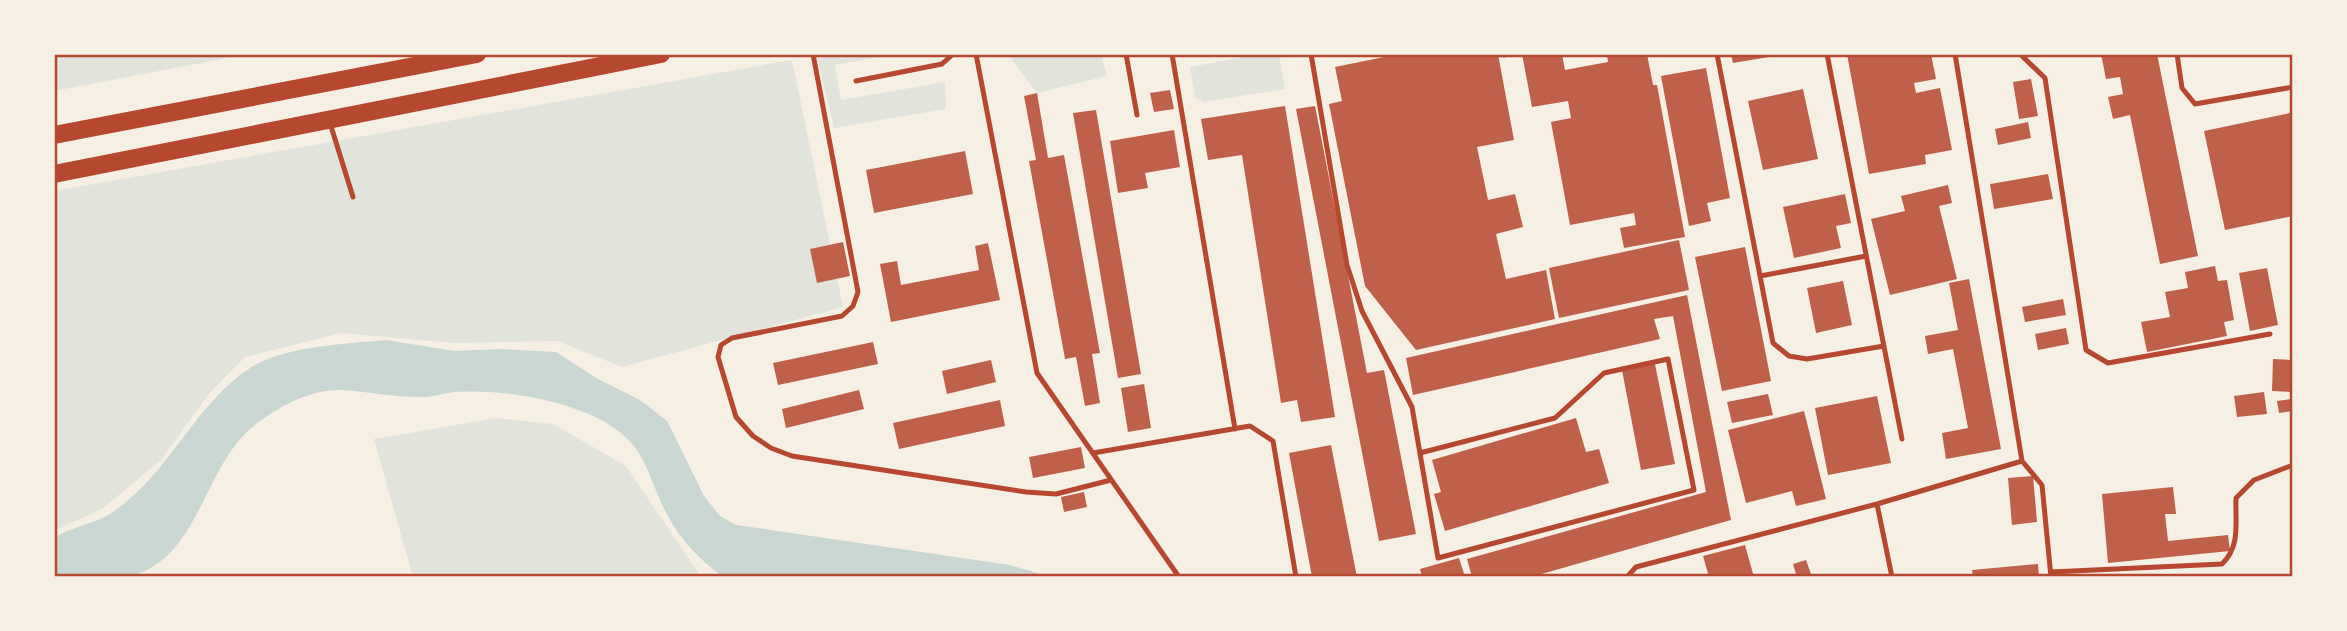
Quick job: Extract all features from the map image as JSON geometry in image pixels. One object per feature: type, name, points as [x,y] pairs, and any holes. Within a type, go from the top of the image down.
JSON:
[{"type":"highway","points":[[54,135],[477,54]]},
{"type":"highway","points":[[54,174],[661,54]]},
{"type":"lane","points":[[813,54],[858,292],[853,306],[842,316],[732,338],[721,345],[718,357],[736,417],[754,436],[792,456],[1026,492],[1056,494],[1111,480]]},
{"type":"lane","points":[[856,81],[942,64],[953,54]]},
{"type":"lane","points":[[976,54],[1037,373],[1179,577]]},
{"type":"lane","points":[[1126,54],[1137,115]]},
{"type":"lane","points":[[1173,54],[1235,429]]},
{"type":"lane","points":[[1311,54],[1347,265],[1362,311],[1412,407],[1438,558],[1694,490],[1668,359],[1604,373],[1555,418],[1420,453]]},
{"type":"lane","points":[[1717,54],[1773,343],[1790,356],[1807,359],[1884,346]]},
{"type":"lane","points":[[1828,54],[1902,439]]},
{"type":"lane","points":[[1955,54],[2022,461],[2042,485],[2051,574],[2222,564],[2231,556],[2235,545],[2236,498],[2254,480],[2293,465]]},
{"type":"lane","points":[[2020,54],[2045,78],[2086,350],[2108,363],[2270,334]]},
{"type":"lane","points":[[2177,54],[2182,88],[2195,104],[2293,87]]},
{"type":"lane","points":[[329,120],[353,197]]},
{"type":"lane","points":[[1760,276],[1866,256]]},
{"type":"lane","points":[[1093,453],[1250,426],[1273,442],[1296,577]]},
{"type":"lane","points":[[1627,577],[1636,567],[1877,504],[2022,461]]},
{"type":"lane","points":[[1877,504],[1892,577]]},
{"type":"shaded area","points":[[54,54],[249,54],[54,91]]},
{"type":"shaded area","points":[[897,54],[835,65],[841,100],[945,82],[946,109],[834,128],[817,55]]},
{"type":"shaded area","points":[[1008,54],[1101,54],[1107,76],[1037,93]]},
{"type":"shaded area","points":[[1259,54],[1279,54],[1285,89],[1204,102],[1195,97],[1190,67]]},
{"type":"shaded area","points":[[792,60],[843,307],[622,367],[557,341],[454,343],[341,333],[245,357],[209,394],[161,460],[102,509],[54,531],[54,191]]},
{"type":"shaded area","points":[[386,340],[455,351],[500,349],[556,352],[598,379],[640,400],[667,421],[704,496],[720,516],[736,525],[1010,565],[1050,577],[720,575],[698,556],[678,533],[662,505],[644,462],[631,442],[606,423],[586,413],[565,405],[520,395],[455,392],[424,397],[340,390],[316,393],[291,402],[249,430],[220,469],[185,534],[170,553],[151,568],[119,578],[54,577],[54,538],[106,516],[133,496],[213,401],[230,383],[250,368],[297,351]]},
{"type":"shaded area","points":[[497,418],[553,424],[626,466],[701,577],[413,577],[374,439]]},
{"type":"building","points":[[1399,54],[1498,54],[1514,140],[1477,147],[1488,200],[1515,194],[1523,227],[1496,234],[1506,279],[1546,270],[1555,319],[1416,350],[1365,286],[1329,104],[1342,101],[1335,67]]},
{"type":"building","points":[[1522,54],[1562,54],[1565,70],[1608,62],[1607,54],[1647,54],[1653,85],[1657,85],[1685,237],[1624,248],[1620,228],[1636,225],[1634,213],[1570,225],[1551,122],[1571,118],[1568,101],[1532,107]]},
{"type":"building","points":[[1731,54],[1775,54],[1775,56],[1733,63]]},
{"type":"building","points":[[1847,54],[1931,54],[1936,79],[1914,83],[1916,93],[1940,88],[1952,150],[1925,155],[1926,164],[1869,174]]},
{"type":"building","points":[[2101,54],[2157,54],[2198,256],[2160,264],[2130,115],[2113,119],[2108,97],[2123,94],[2120,77],[2106,79]]},
{"type":"building","points":[[1706,68],[1730,198],[1707,203],[1711,221],[1689,226],[1661,76]]},
{"type":"building","points":[[2031,79],[2038,116],[2019,119],[2013,82]]},
{"type":"building","points":[[1803,89],[1818,159],[1763,170],[1748,101]]},
{"type":"building","points":[[1170,90],[1174,109],[1154,112],[1150,93]]},
{"type":"building","points":[[1037,93],[1048,158],[1064,155],[1100,353],[1092,354],[1100,403],[1085,406],[1076,357],[1065,359],[1029,161],[1036,160],[1024,96]]},
{"type":"building","points":[[1285,106],[1335,417],[1301,422],[1297,400],[1281,403],[1242,155],[1208,160],[1201,119]]},
{"type":"building","points":[[1315,106],[1367,373],[1384,370],[1416,534],[1379,541],[1296,109]]},
{"type":"building","points":[[1096,110],[1141,374],[1118,378],[1073,113]]},
{"type":"building","points":[[2290,113],[2293,127],[2293,216],[2225,230],[2204,131]]},
{"type":"building","points":[[2028,122],[2031,138],[1998,145],[1995,129]]},
{"type":"building","points":[[1174,130],[1180,167],[1145,173],[1148,188],[1118,193],[1110,141]]},
{"type":"building","points":[[965,151],[973,194],[874,213],[866,170]]},
{"type":"building","points":[[2048,174],[2053,199],[1994,209],[1990,184]]},
{"type":"building","points":[[1948,185],[1952,203],[1939,206],[1957,279],[1890,295],[1871,219],[1905,211],[1901,196]]},
{"type":"building","points":[[1845,194],[1851,223],[1836,226],[1841,248],[1794,258],[1783,207]]},
{"type":"building","points":[[1679,240],[1689,290],[1559,318],[1549,268]]},
{"type":"building","points":[[843,242],[850,276],[817,283],[810,249]]},
{"type":"building","points":[[988,243],[1000,300],[891,322],[880,264],[897,261],[901,285],[979,270],[975,246]]},
{"type":"building","points":[[1745,247],[1771,381],[1722,391],[1695,257]]},
{"type":"building","points":[[2215,266],[2218,281],[2227,280],[2234,320],[2224,322],[2227,336],[2147,352],[2141,322],[2170,317],[2165,292],[2188,288],[2185,272]]},
{"type":"building","points":[[2267,268],[2278,325],[2250,331],[2239,273]]},
{"type":"building","points":[[1969,279],[2001,449],[1946,459],[1942,433],[1968,428],[1953,349],[1928,354],[1925,336],[1958,330],[1949,283]]},
{"type":"building","points":[[1843,281],[1852,325],[1816,333],[1807,288]]},
{"type":"building","points":[[1687,295],[1731,520],[1531,577],[1472,577],[1467,559],[1706,492],[1673,316],[1654,319],[1660,339],[1413,395],[1406,358]]},
{"type":"building","points":[[2063,299],[2066,315],[2025,322],[2022,307]]},
{"type":"building","points":[[2066,328],[2069,344],[2038,350],[2035,334]]},
{"type":"building","points":[[873,342],[878,364],[778,385],[773,363]]},
{"type":"building","points":[[2273,359],[2293,360],[2293,392],[2272,391]]},
{"type":"building","points":[[991,360],[996,382],[947,394],[942,371]]},
{"type":"building","points":[[1655,364],[1675,464],[1641,470],[1622,370]]},
{"type":"building","points":[[1144,384],[1151,428],[1128,432],[1121,388]]},
{"type":"building","points":[[859,390],[864,409],[786,428],[782,409]]},
{"type":"building","points":[[2264,392],[2267,414],[2237,417],[2234,396]]},
{"type":"building","points":[[1768,394],[1773,415],[1732,423],[1727,402]]},
{"type":"building","points":[[1877,396],[1891,463],[1828,475],[1815,408]]},
{"type":"building","points":[[2291,399],[2293,411],[2279,413],[2277,401]]},
{"type":"building","points":[[1000,400],[1005,426],[899,449],[893,423]]},
{"type":"building","points":[[1804,411],[1826,499],[1796,506],[1792,491],[1746,503],[1728,430]]},
{"type":"building","points":[[1576,418],[1586,452],[1599,449],[1609,483],[1445,531],[1434,494],[1441,492],[1432,460]]},
{"type":"building","points":[[1331,445],[1357,577],[1312,577],[1289,453]]},
{"type":"building","points":[[1081,447],[1085,468],[1033,478],[1029,457]]},
{"type":"building","points":[[2033,476],[2037,522],[2012,525],[2008,478]]},
{"type":"building","points":[[2173,487],[2176,514],[2165,514],[2168,541],[2228,535],[2230,551],[2108,563],[2102,494]]},
{"type":"building","points":[[1084,492],[1087,507],[1064,512],[1061,497]]},
{"type":"building","points":[[1745,545],[1754,577],[1709,577],[1703,556]]},
{"type":"building","points":[[1459,558],[1465,577],[1422,577],[1420,569]]},
{"type":"building","points":[[1806,560],[1812,577],[1797,577],[1793,564]]},
{"type":"building","points":[[2038,564],[2039,577],[1973,577],[1972,570]]}]
